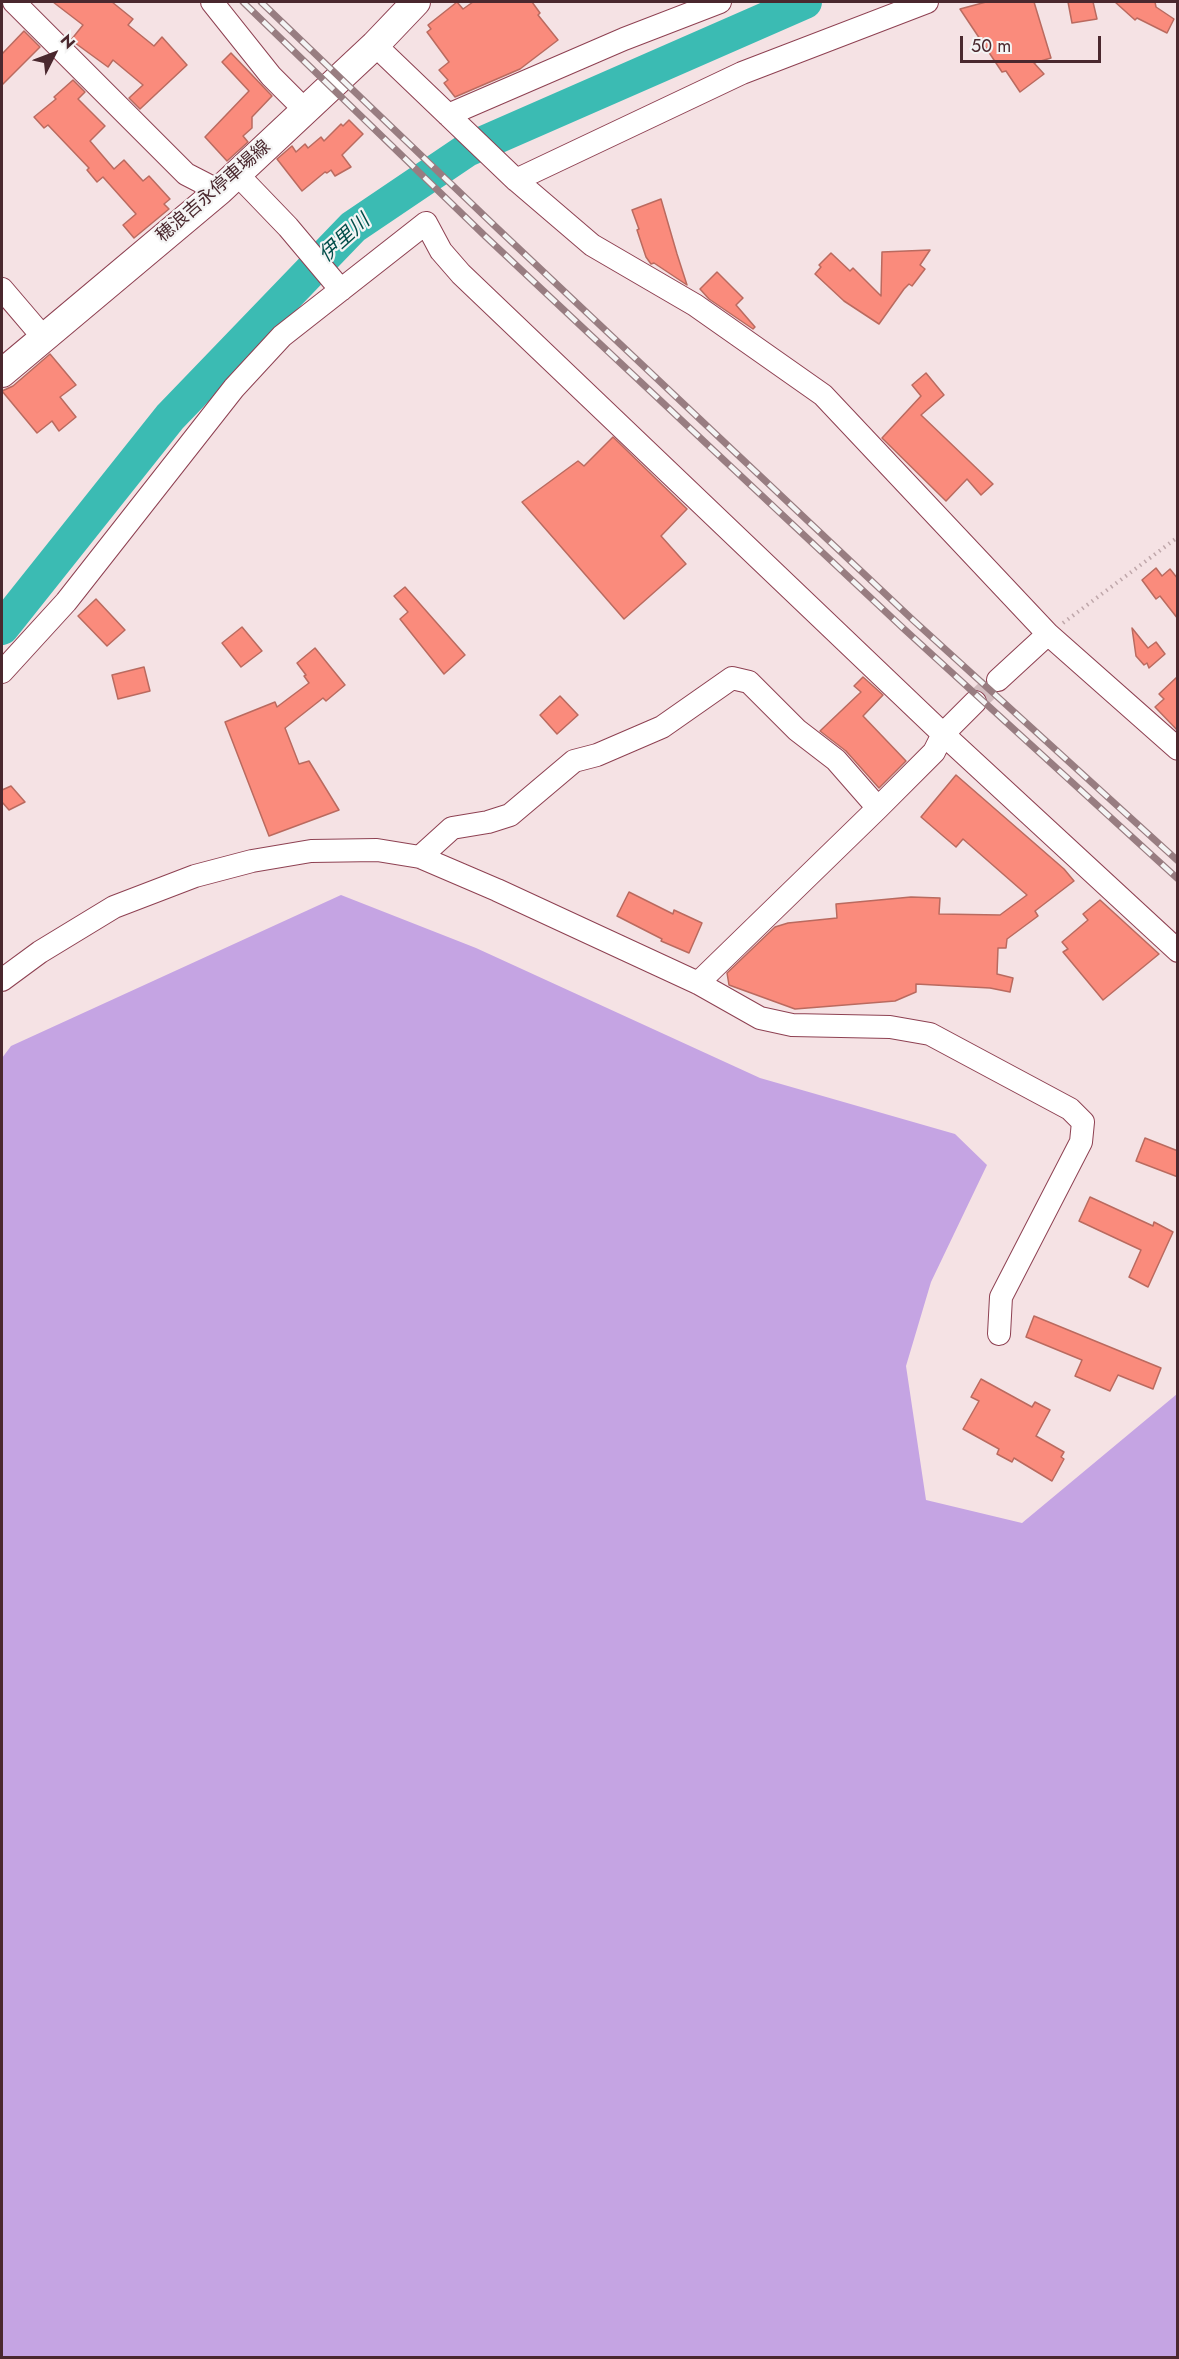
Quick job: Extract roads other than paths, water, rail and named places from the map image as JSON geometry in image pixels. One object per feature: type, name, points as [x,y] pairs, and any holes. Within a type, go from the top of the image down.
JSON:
[{"type":"main road","name":"穂浪吉永停車場線","points":[[2,373],[228,183],[375,45],[417,2]]},
{"type":"street","points":[[14,2],[186,174],[228,183],[288,227],[341,289]]},
{"type":"street","points":[[212,2],[271,76],[305,110]]},
{"type":"street","points":[[448,115],[624,39],[720,2]]},
{"type":"street","points":[[516,180],[742,73],[927,2]]},
{"type":"street","points":[[375,45],[516,180],[592,246],[695,305],[823,395],[1048,634],[1178,749]]},
{"type":"street","points":[[2,672],[66,602],[234,388],[282,336],[426,223],[441,251],[461,274],[943,734],[1178,951]]},
{"type":"street","points":[[2,289],[44,337]]},
{"type":"street","points":[[998,680],[1048,634]]},
{"type":"street","points":[[420,857],[452,828],[488,822],[510,815],[574,761],[597,755],[662,727],[732,678],[749,682],[797,730],[836,760],[878,808]]},
{"type":"street","points":[[698,983],[934,752],[943,734],[975,702]]},
{"type":"street","points":[[2,980],[40,952],[114,907],[195,876],[252,861],[311,851],[377,850],[420,857],[497,890],[698,983],[760,1018],[792,1025],[890,1027],[930,1035],[1070,1109],[1083,1122],[1081,1142],[1001,1297],[999,1334]]},
{"type":"waterway","name":"伊里川","points":[[2,628],[170,417],[353,227],[467,150],[805,2]]},
{"type":"tunnel","points":[[975,702],[998,680]]},
{"type":"railway","points":[[243,2],[485,236],[904,629],[1178,879]]},
{"type":"railway","points":[[261,2],[913,620],[1178,861]]}]
